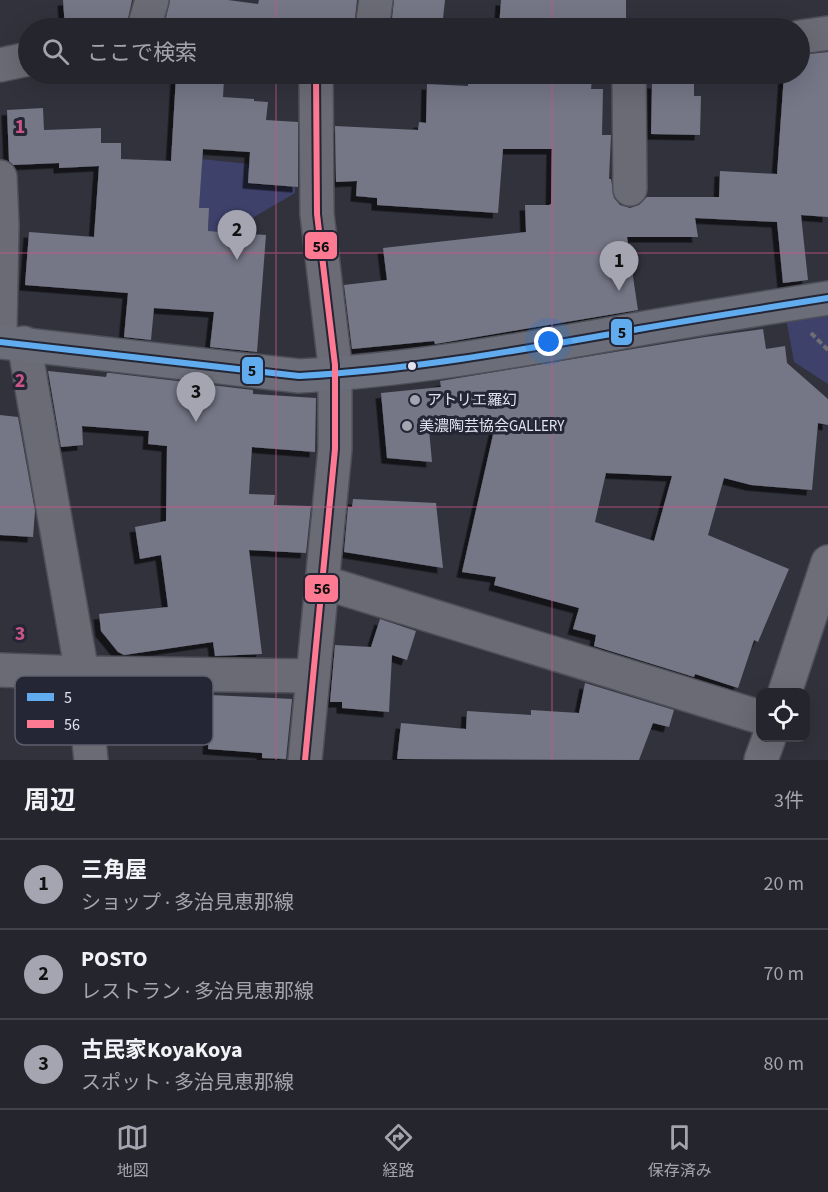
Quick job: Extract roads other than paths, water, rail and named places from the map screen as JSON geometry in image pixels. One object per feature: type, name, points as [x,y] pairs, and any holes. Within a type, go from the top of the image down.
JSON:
[{"type":"main road","points":[[8,338],[299,376],[336,374],[503,353],[669,323],[828,298]]},
{"type":"street","points":[[147,18],[152,0]]},
{"type":"street","points":[[373,18],[376,0]]},
{"type":"street","points":[[810,36],[828,33]]},
{"type":"street","points":[[0,65],[18,61]]},
{"type":"street","points":[[305,760],[335,449],[336,374],[317,214],[316,84]]},
{"type":"street","points":[[629,84],[630,189]]},
{"type":"street","points":[[0,177],[8,338],[82,676]]},
{"type":"street","points":[[787,688],[828,562]]},
{"type":"street","points":[[322,582],[756,716]]},
{"type":"street","points":[[0,670],[313,676]]},
{"type":"street","points":[[761,760],[768,742]]},
{"type":"street","points":[[89,745],[91,760]]},
{"type":"place","name":"POSTO","points":[[237,260]]},
{"type":"place","name":"三角屋","points":[[619,291]]},
{"type":"place","name":"アトリエ羅幻","points":[[415,400]]},
{"type":"place","name":"古民家KoyaKoya","points":[[196,422]]},
{"type":"place","name":"美濃陶芸協会GALLERY","points":[[407,426]]}]
